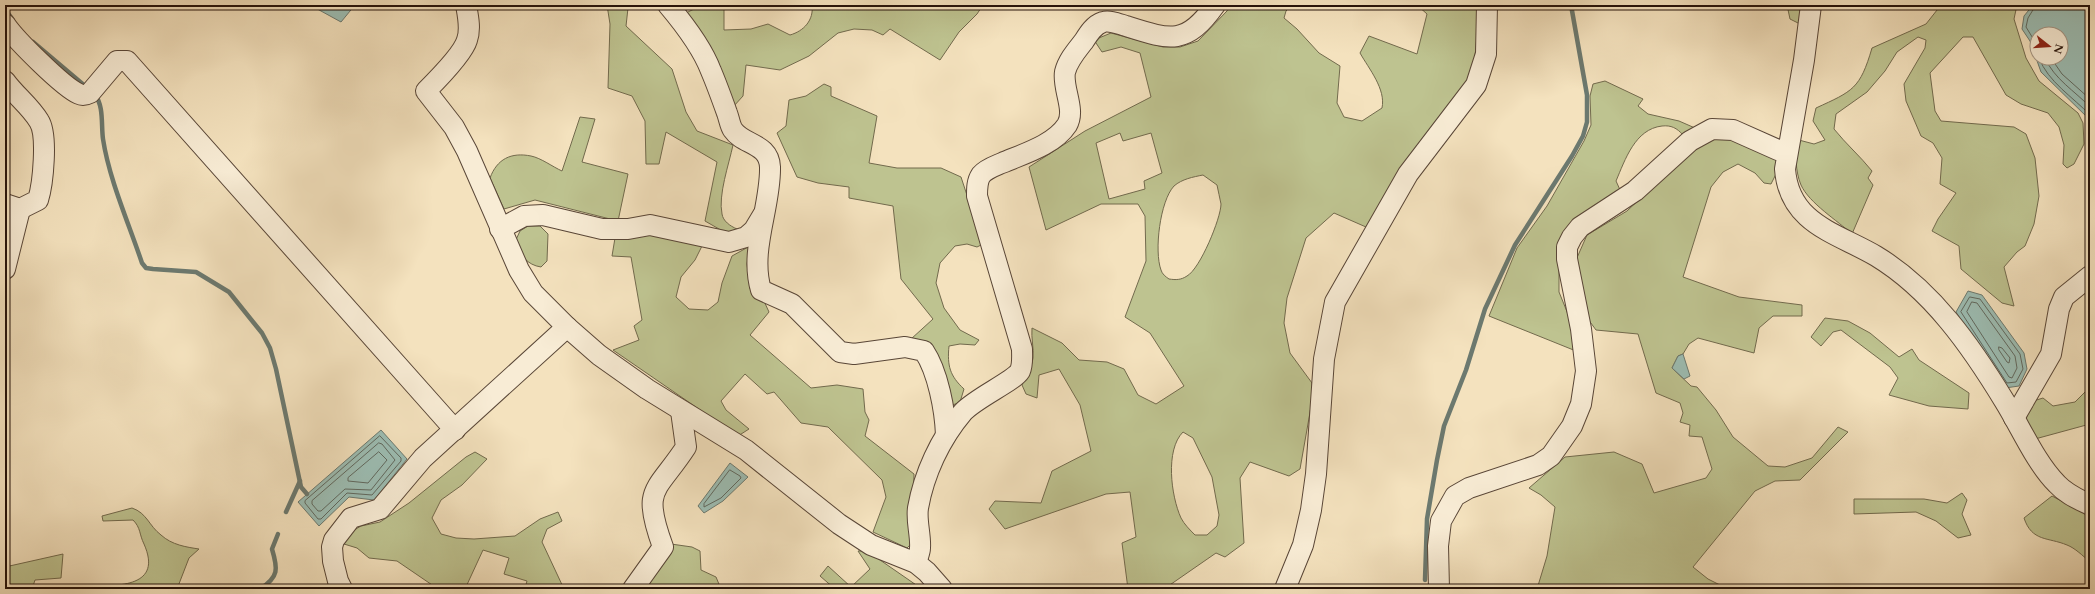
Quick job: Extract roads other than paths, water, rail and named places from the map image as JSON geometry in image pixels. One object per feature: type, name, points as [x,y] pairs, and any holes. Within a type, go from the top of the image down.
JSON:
[{"type":"street","points":[[466,5],[469,31],[467,41],[440,78],[426,91],[454,127],[477,172],[500,229],[519,270],[533,293],[567,327],[599,355],[681,410],[746,450],[839,524],[871,545],[916,563],[927,572],[942,589]]},
{"type":"street","points":[[668,5],[687,29],[710,69],[733,131],[760,148],[767,156],[770,166],[758,255],[757,278],[761,290],[792,304],[840,352],[854,354],[905,347],[924,351],[930,360],[945,414],[946,435]]},
{"type":"street","points":[[916,563],[920,549],[918,509],[929,471],[946,435],[964,412],[984,395],[1012,378],[1020,371],[1022,361],[1022,350],[976,196],[977,185],[981,175],[990,168],[1040,146],[1059,134],[1068,124],[1070,114],[1065,73],[1068,64],[1092,29],[1103,22],[1114,22],[1163,37],[1173,38],[1187,33],[1199,25],[1215,5]]},
{"type":"street","points":[[1285,589],[1303,545],[1311,510],[1316,474],[1324,359],[1335,302],[1408,174],[1476,85],[1486,54],[1487,5]]},
{"type":"street","points":[[1811,5],[1804,60],[1784,169],[1790,196],[1814,224],[1896,269],[1936,304],[1952,324],[2014,418],[2029,445],[2056,484],[2069,494],[2090,505]]},
{"type":"street","points":[[5,24],[12,34],[27,49],[68,87],[79,94],[86,95],[90,93],[117,61],[127,61],[455,430]]},
{"type":"street","points":[[5,81],[38,120],[43,128],[44,137],[42,188],[38,200],[13,206],[5,269]]},
{"type":"street","points":[[1439,589],[1438,546],[1441,521],[1455,496],[1469,488],[1538,465],[1551,456],[1572,426],[1581,404],[1586,371],[1581,329],[1567,259],[1567,247],[1572,237],[1580,227],[1635,191],[1690,141],[1712,129],[1733,130],[1778,150],[1787,150]]},
{"type":"street","points":[[500,229],[524,216],[543,215],[602,229],[628,229],[650,225],[730,242],[746,237],[754,230],[765,212]]},
{"type":"street","points":[[2014,418],[2051,354],[2059,309],[2064,297],[2090,276]]},
{"type":"street","points":[[342,589],[333,561],[332,547],[334,540],[351,518],[380,509],[423,458],[567,327]]},
{"type":"street","points":[[633,589],[663,547],[654,522],[651,506],[657,484],[675,464],[686,447],[681,410]]},
{"type":"water","points":[[310,5],[355,5],[341,22]]},
{"type":"water","points":[[2033,5],[2090,5],[2090,120],[2041,72],[2039,66],[2069,66],[2069,26],[2029,26],[2029,40],[2022,29],[2024,16]]},
{"type":"water","points":[[1968,291],[1982,295],[2024,353],[2027,369],[2019,386],[2005,388],[1956,312]]},
{"type":"water","points":[[1683,354],[1690,376],[1684,379],[1672,368],[1678,356]]},
{"type":"water","points":[[381,430],[407,459],[374,500],[349,497],[319,526],[298,502]]},
{"type":"water","points":[[730,463],[748,477],[723,501],[704,513],[698,506]]},
{"type":"waterway","points":[[1425,580],[1427,519],[1444,426],[1466,370],[1485,309],[1515,245],[1572,156],[1583,136],[1587,122],[1587,95],[1571,5]]},
{"type":"waterway","points":[[5,9],[13,20]]},
{"type":"waterway","points":[[33,42],[85,86]]},
{"type":"waterway","points":[[95,95],[100,105],[103,139],[110,170],[142,263],[146,268],[196,272],[229,292],[262,333],[270,348],[276,369],[301,487],[307,494]]},
{"type":"waterway","points":[[286,512],[300,481]]},
{"type":"waterway","points":[[260,589],[274,576],[276,567],[272,549],[278,534]]}]
